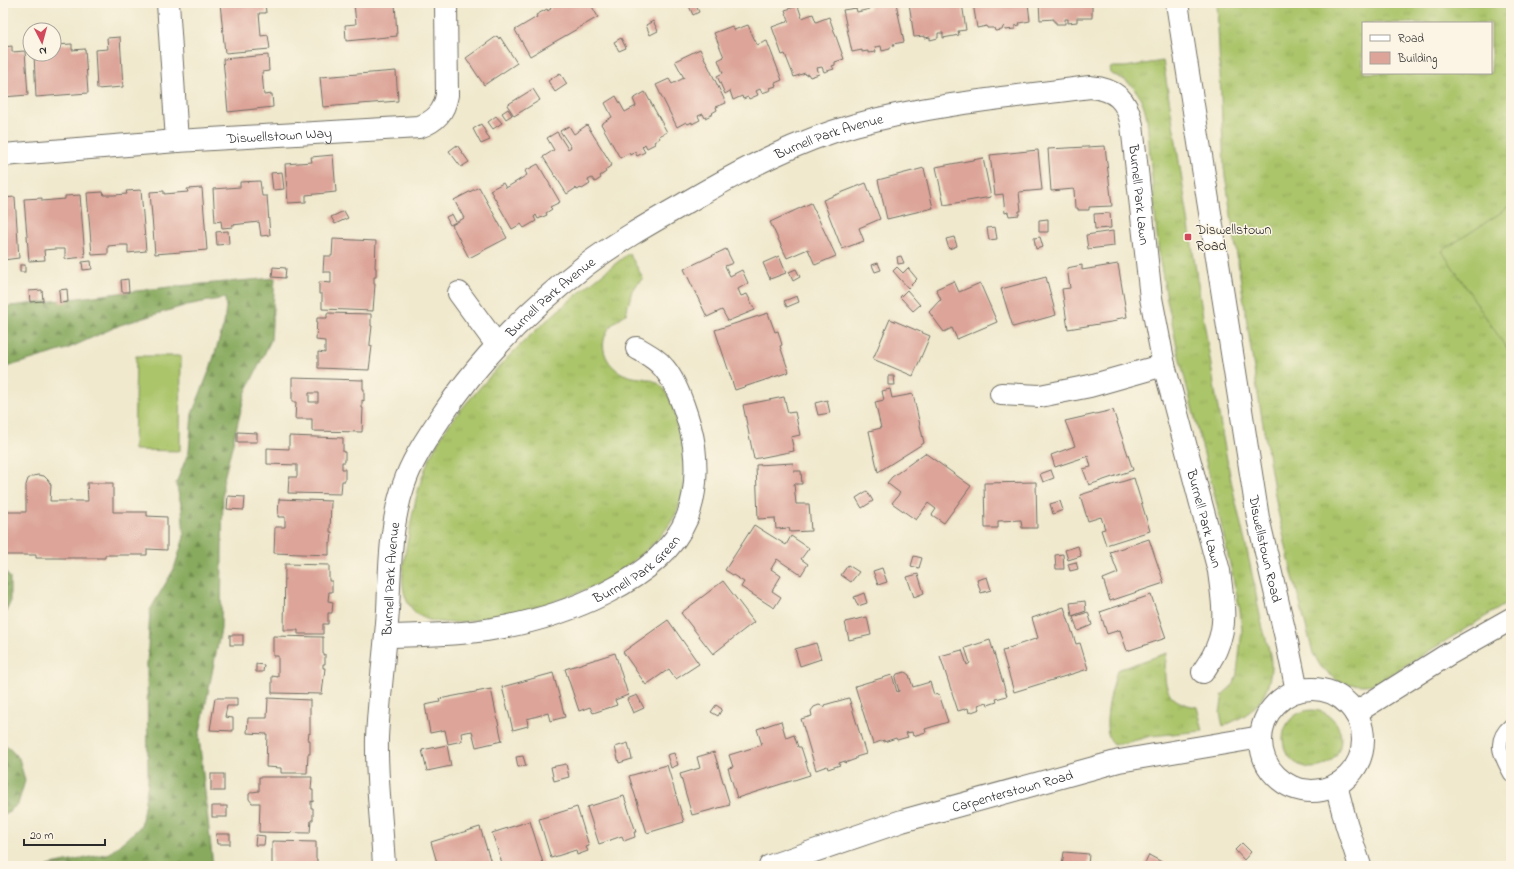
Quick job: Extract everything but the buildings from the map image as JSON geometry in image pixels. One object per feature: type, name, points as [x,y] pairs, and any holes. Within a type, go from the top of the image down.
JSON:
[{"type":"street","points":[[168,3],[177,141]]},
{"type":"street","name":"Diswellstown Way","points":[[3,155],[177,141],[420,127],[428,124],[442,112],[446,104],[446,3]]},
{"type":"street","name":"Diswellstown Road","points":[[1177,3],[1258,518],[1297,691]]},
{"type":"street","name":"Burnell Park Avenue","points":[[384,866],[377,740],[395,517],[405,480],[422,446],[452,401],[497,345],[587,264],[608,250],[711,188],[746,169],[818,138],[854,126],[932,108],[1063,90],[1096,87],[1110,92],[1120,99]]},
{"type":"street","name":"Burnell Park Lawn","points":[[1120,99],[1125,104],[1129,112],[1132,125],[1151,298],[1164,364],[1219,571],[1223,598],[1224,620],[1221,634],[1217,647],[1203,672]]},
{"type":"street","points":[[459,293],[497,345]]},
{"type":"street","name":"Burnell Park Green","points":[[386,636],[453,634],[499,628],[540,618],[572,608],[603,595],[627,581],[659,556],[679,532],[686,518],[693,494],[696,472],[696,457],[688,420],[672,380],[665,369],[656,360],[637,348]]},
{"type":"street","points":[[1001,394],[1040,396],[1090,386],[1164,364]]},
{"type":"street","points":[[1355,713],[1447,655],[1511,619]]},
{"type":"street","points":[[1316,689],[1332,693],[1346,701],[1360,723],[1363,734],[1361,754],[1357,764],[1344,780],[1327,789],[1307,791],[1289,786],[1274,774],[1268,766],[1262,752],[1261,736],[1265,720],[1275,704],[1282,698],[1297,691],[1316,689]]},
{"type":"street","name":"Carpenterstown Road","points":[[770,866],[902,821],[1119,761],[1261,736]]},
{"type":"street","points":[[1336,785],[1346,823],[1360,866]]},
{"type":"lane","points":[[1511,725],[1502,734],[1499,749],[1511,774]]},
{"type":"green space","points":[[1217,3],[1511,3],[1511,601],[1375,684],[1349,684],[1338,681],[1321,667],[1313,653],[1291,569],[1277,507],[1256,383],[1224,168]]},
{"type":"green space","points":[[1163,61],[1223,436],[1233,491],[1271,662],[1266,690],[1257,705],[1242,717],[1223,726],[1220,713],[1223,694],[1234,684],[1237,673],[1242,630],[1240,610],[1217,505],[1178,352],[1168,304],[1159,256],[1147,119],[1143,104],[1136,91],[1126,81],[1111,74],[1110,68]]},
{"type":"green space","points":[[1511,206],[1511,355],[1442,251]]},
{"type":"green space","points":[[629,253],[643,278],[632,290],[626,314],[615,322],[607,331],[604,340],[604,351],[612,366],[616,370],[632,377],[652,380],[661,386],[669,397],[680,435],[685,471],[681,502],[675,515],[655,542],[641,555],[614,575],[588,589],[536,607],[487,618],[449,623],[425,619],[416,613],[407,602],[404,593],[403,573],[413,511],[426,467],[439,439],[466,404],[512,353],[569,301]]},
{"type":"green space","points":[[275,278],[271,340],[245,394],[223,483],[221,629],[199,737],[213,866],[47,866],[110,853],[141,826],[148,781],[147,664],[150,610],[174,569],[184,537],[182,509],[176,483],[189,451],[192,414],[210,369],[224,324],[226,307],[225,298],[187,305],[120,325],[67,349],[3,368],[3,307],[178,286]]},
{"type":"green space","points":[[136,356],[181,356],[180,451],[134,450]]},
{"type":"green space","points":[[3,568],[10,578],[10,603],[3,618]]},
{"type":"green space","points":[[1167,653],[1165,675],[1167,688],[1175,699],[1185,704],[1197,707],[1203,731],[1151,736],[1125,743],[1113,744],[1109,738],[1107,719],[1110,697],[1117,670]]},
{"type":"green space","points":[[1306,710],[1318,710],[1333,718],[1341,733],[1341,745],[1333,760],[1318,768],[1306,768],[1291,760],[1283,745],[1283,733],[1291,718]]},
{"type":"green space","points":[[3,742],[19,758],[25,781],[18,804],[3,816]]},
{"type":"place","name":"Diswellstown Road","points":[[1188,237]]}]
